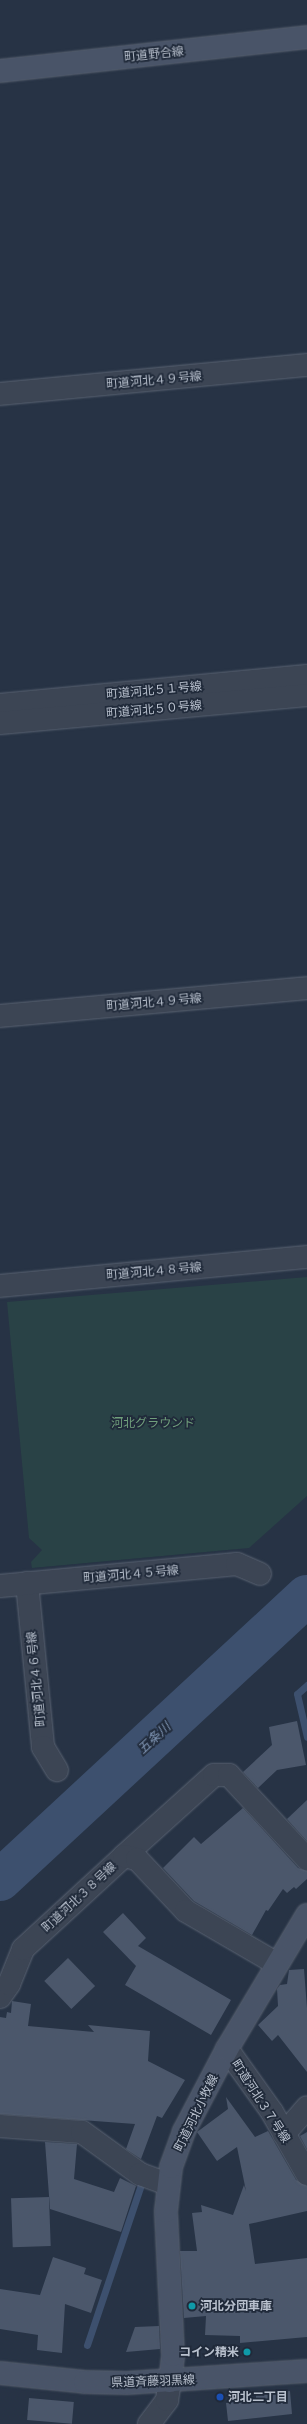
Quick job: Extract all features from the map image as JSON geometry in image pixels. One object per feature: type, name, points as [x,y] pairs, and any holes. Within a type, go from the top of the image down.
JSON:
[{"type":"street","name":"町道野合線","points":[[0,70],[307,38]]},
{"type":"street","name":"町道河北４９号線","points":[[0,394],[307,365]]},
{"type":"street","name":"町道河北５１号線","points":[[0,705],[307,676]]},
{"type":"street","name":"町道河北５０号線","points":[[0,723],[307,695]]},
{"type":"street","name":"町道河北４９号線","points":[[0,1016],[307,988]]},
{"type":"street","name":"町道河北４８号線","points":[[0,1286],[307,1257]]},
{"type":"street","name":"町道河北４５号線","points":[[0,1586],[237,1564],[260,1574]]},
{"type":"street","name":"町道河北４６号線","points":[[27,1583],[43,1747],[57,1770]]},
{"type":"street","points":[[124,1856],[214,1775],[229,1775],[307,1859]]},
{"type":"street","name":"町道河北３８号線","points":[[0,1997],[9,1984],[23,1949],[124,1856],[137,1859],[186,1911],[276,1964]]},
{"type":"street","name":"町道河北小牧線","points":[[170,2381],[173,2355],[166,2211],[168,2184],[184,2131],[227,2049],[276,1964],[305,1922]]},
{"type":"street","name":"町道河北３７号線","points":[[227,2049],[272,2112],[307,2174]]},
{"type":"street","points":[[284,2134],[307,2108]]},
{"type":"street","points":[[0,2126],[82,2132],[140,2174],[168,2184]]},
{"type":"street","name":"県道斉藤羽黒線","points":[[0,2373],[85,2382],[170,2381],[307,2371]]},
{"type":"street","points":[[149,2424],[167,2400],[170,2381]]},
{"type":"green space","name":"河北グラウンド","points":[[307,1277],[307,1496],[249,1548],[32,1568],[31,1562],[42,1550],[29,1538],[7,1302]]},
{"type":"building","points":[[297,1721],[306,1765],[277,1770],[258,1788],[243,1772],[272,1745],[269,1727]]},
{"type":"building","points":[[307,1800],[307,1841],[287,1819]]},
{"type":"building","points":[[243,1808],[298,1868],[307,1871],[307,1879],[296,1889],[294,1887],[287,1893],[283,1889],[268,1911],[266,1910],[252,1935],[194,1901],[163,1868],[194,1837],[201,1844]]},
{"type":"building","points":[[123,1913],[146,1938],[138,1946],[231,2000],[211,2035],[125,1985],[136,1966],[103,1932]]},
{"type":"building","points":[[68,1958],[95,1986],[71,2009],[44,1981]]},
{"type":"building","points":[[304,1969],[307,2008],[307,2072],[278,2035],[272,2041],[258,2025],[278,2006],[277,1989],[280,1985],[287,1984],[289,1970]]},
{"type":"building","points":[[12,2001],[31,2004],[28,2026],[94,2032],[88,2025],[150,2031],[148,2061],[185,2080],[162,2118],[157,2116],[141,2159],[126,2149],[135,2124],[0,2114],[0,2017],[6,2018],[7,2012],[11,2013]]},
{"type":"building","points":[[226,2097],[255,2137],[268,2131],[296,2180],[307,2186],[307,2211],[249,2224],[255,2264],[307,2258],[307,2337],[240,2343],[240,2336],[205,2335],[206,2316],[184,2318],[180,2251],[197,2251],[192,2213],[202,2212],[201,2205],[233,2215],[244,2185],[246,2191],[237,2147],[217,2161],[197,2132],[228,2109]]},
{"type":"building","points":[[307,2132],[307,2149],[300,2136]]},
{"type":"building","points":[[45,2142],[77,2144],[74,2179],[114,2192],[120,2178],[136,2186],[121,2232],[50,2209]]},
{"type":"building","points":[[49,2197],[51,2246],[13,2247],[11,2198]]},
{"type":"building","points":[[53,2257],[86,2268],[84,2274],[102,2280],[91,2313],[65,2304],[62,2353],[37,2350],[38,2335],[0,2329],[0,2289],[40,2295]]},
{"type":"building","points":[[159,2326],[160,2349],[126,2352],[135,2327]]},
{"type":"building","points":[[290,2391],[292,2414],[228,2421],[226,2403],[256,2400],[256,2394]]},
{"type":"building","points":[[29,2398],[74,2402],[72,2424],[27,2420]]},
{"type":"waterway","name":"五条川","points":[[0,1880],[307,1596]]},
{"type":"waterway","points":[[307,1685],[297,1694],[307,1737]]},
{"type":"waterway","points":[[87,2345],[141,2185]]},
{"type":"place","name":"河北分団車庫","points":[[192,2306]]},
{"type":"place","name":"コイン精米","points":[[247,2352]]},
{"type":"place","name":"河北二丁目","points":[[220,2397]]}]
